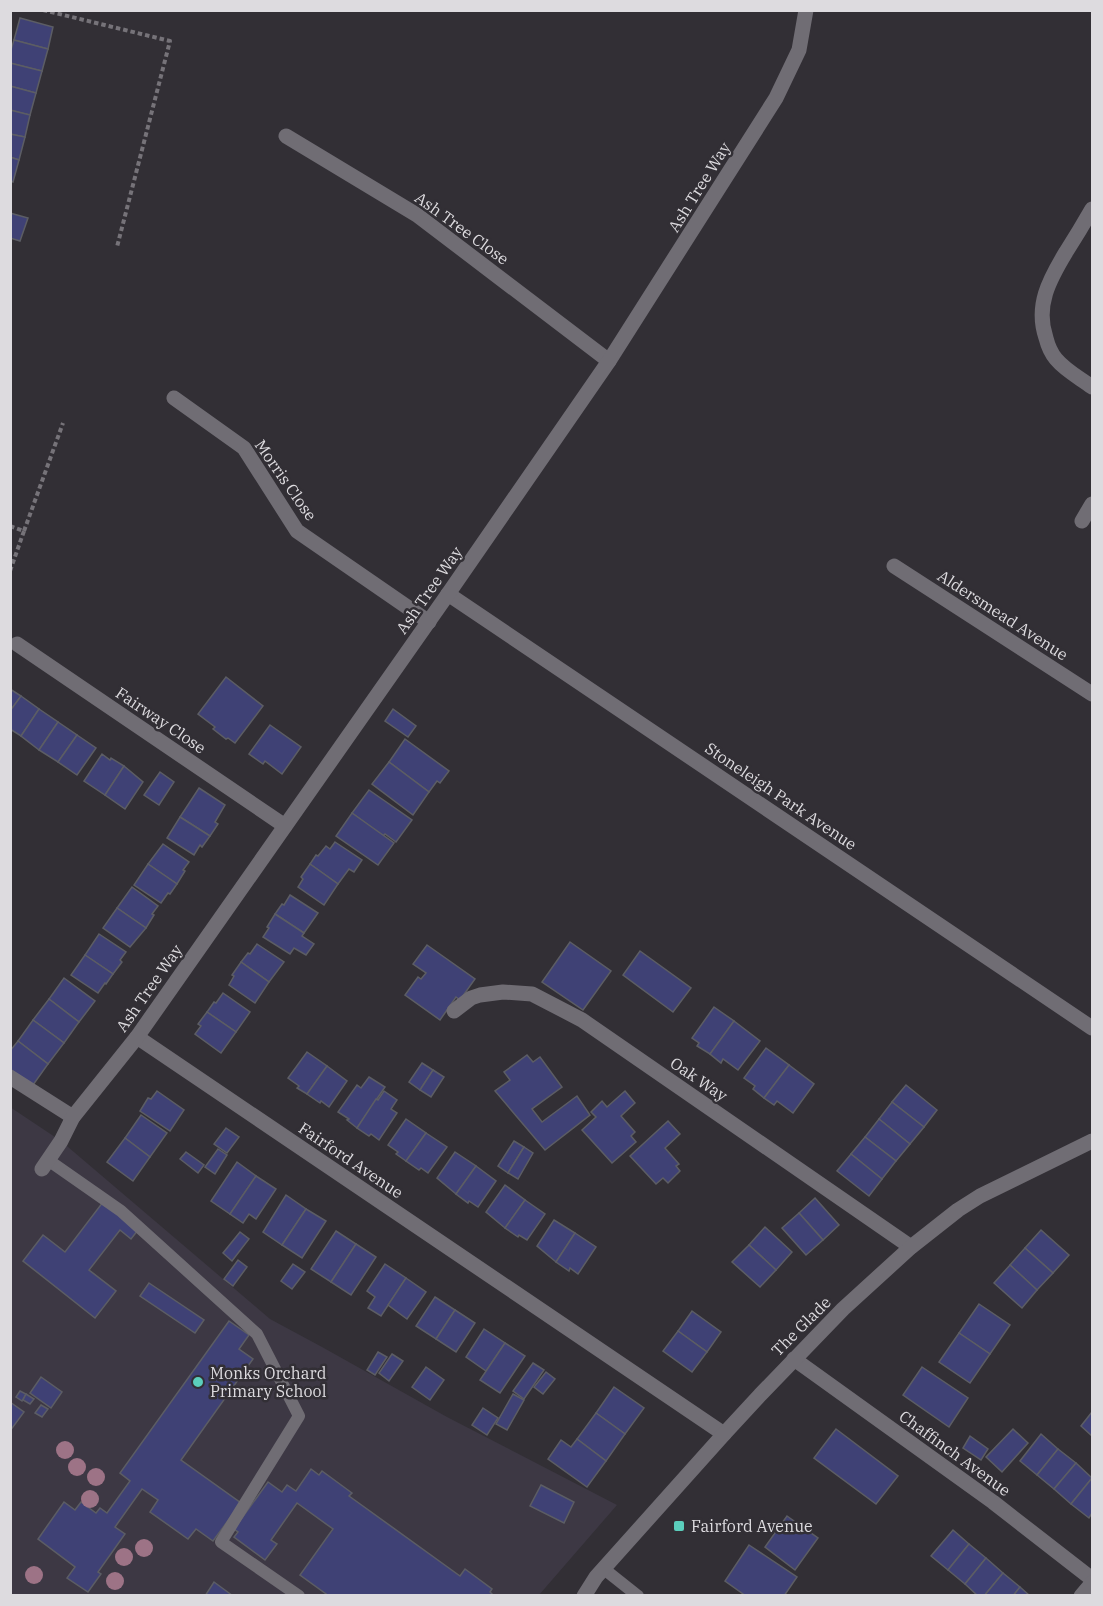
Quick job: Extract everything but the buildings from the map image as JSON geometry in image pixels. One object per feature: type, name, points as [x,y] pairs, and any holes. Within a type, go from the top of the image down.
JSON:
[{"type":"street","name":"Ash Tree Way","points":[[45,1164],[61,1141],[73,1117],[137,1037],[609,361],[776,98],[799,50],[806,10]]},
{"type":"street","name":"Ash Tree Close","points":[[286,136],[417,215],[609,361]]},
{"type":"street","points":[[1092,209],[1048,283],[1041,317],[1048,345],[1054,357],[1092,387]]},
{"type":"street","name":"Morris Close","points":[[174,398],[244,448],[297,531],[429,621]]},
{"type":"street","points":[[1082,521],[1092,504]]},
{"type":"street","name":"Aldersmead Avenue","points":[[894,566],[1092,694]]},
{"type":"street","name":"Stoneleigh Park Avenue","points":[[448,594],[1092,1028]]},
{"type":"street","name":"Fairway Close","points":[[17,644],[285,826]]},
{"type":"street","name":"Oak Way","points":[[454,1011],[471,998],[480,995],[503,992],[532,994],[582,1020],[911,1247]]},
{"type":"street","name":"Fairford Avenue","points":[[137,1037],[724,1434]]},
{"type":"street","points":[[10,1077],[73,1117]]},
{"type":"street","name":"The Glade","points":[[584,1596],[604,1569],[794,1359],[843,1309],[911,1247],[958,1210],[980,1196],[1092,1141]]},
{"type":"street","name":"Chaffinch Avenue","points":[[794,1359],[993,1502],[1092,1581]]},
{"type":"street","points":[[1081,1596],[1092,1581]]},
{"type":"lane","points":[[45,1164],[121,1211],[257,1334],[299,1416],[221,1542],[299,1596]]},
{"type":"lane","points":[[604,1569],[638,1596]]},
{"type":"path","points":[[43,10],[170,41],[117,247]]},
{"type":"path","points":[[10,571],[63,423]]},
{"type":"path","points":[[10,526],[24,531]]},
{"type":"shaded area","name":"Monks Orchard Primary School","points":[[10,1107],[61,1141],[270,1319],[447,1417],[617,1505],[539,1595],[11,1595]]},
{"type":"place","name":"Monks Orchard Primary School","points":[[198,1382]]},
{"type":"place","name":"Fairford Avenue","points":[[679,1526]]}]
